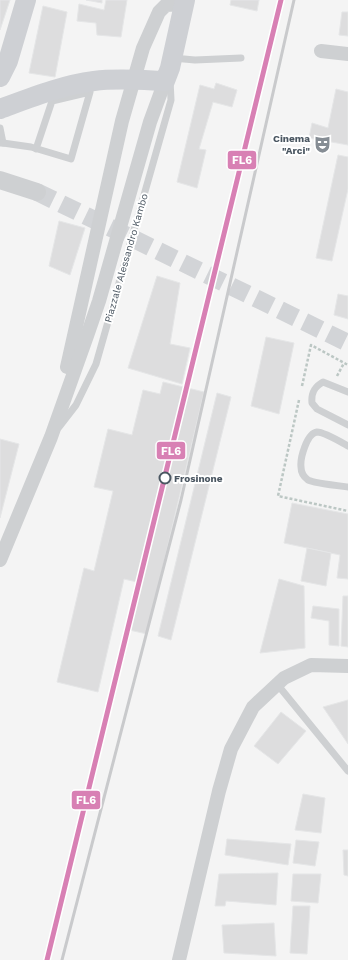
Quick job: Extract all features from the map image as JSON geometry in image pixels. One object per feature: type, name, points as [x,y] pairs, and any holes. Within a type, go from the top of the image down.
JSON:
[{"type":"main road","points":[[0,77],[8,61],[26,0]]},
{"type":"main road","points":[[0,109],[41,95],[85,83],[105,80],[132,87],[169,69],[185,2]]},
{"type":"street","name":"Piazzale Alessandro Kambo","points":[[51,436],[122,121],[143,48],[159,12],[166,5],[185,2]]},
{"type":"street","points":[[322,51],[348,54]]},
{"type":"street","name":"Piazzale Alessandro Kambo","points":[[0,560],[51,436],[99,301],[150,122],[169,69]]},
{"type":"street","points":[[0,180],[37,192]]},
{"type":"street","points":[[178,960],[219,791],[231,749],[253,707],[284,678],[311,665],[348,666]]},
{"type":"lane","points":[[169,69],[195,60],[241,58]]},
{"type":"lane","points":[[0,128],[1,143],[36,149],[71,159],[90,92],[52,101],[36,149]]},
{"type":"lane","points":[[348,392],[323,382],[317,385],[311,395],[312,403],[317,409],[348,425]]},
{"type":"lane","points":[[348,446],[322,433],[317,432],[311,434],[307,441],[301,466],[303,474],[310,481],[348,487]]},
{"type":"lane","points":[[277,684],[348,771]]},
{"type":"path","points":[[311,345],[348,365]]},
{"type":"building","points":[[0,0],[10,0],[0,30]]},
{"type":"building","points":[[86,0],[102,0],[102,3]]},
{"type":"building","points":[[106,0],[127,0],[121,37],[97,35],[96,23],[77,21],[79,4],[104,10]]},
{"type":"building","points":[[231,0],[259,0],[257,11],[230,5]]},
{"type":"building","points":[[43,6],[67,12],[55,77],[29,73]]},
{"type":"building","points":[[342,12],[348,12],[348,36],[339,35]]},
{"type":"building","points":[[216,83],[237,90],[232,107],[213,102],[199,149],[206,150],[197,188],[177,182],[200,85],[214,89]]},
{"type":"building","points":[[336,89],[348,92],[348,145],[309,138],[312,123],[328,128]]},
{"type":"building","points":[[338,155],[348,157],[348,189],[332,261],[316,258]]},
{"type":"building","points":[[59,221],[85,228],[70,275],[49,266]]},
{"type":"building","points":[[157,276],[180,283],[170,344],[190,348],[182,384],[128,368]]},
{"type":"building","points":[[338,294],[348,296],[348,319],[334,315]]},
{"type":"building","points":[[266,337],[294,343],[279,414],[251,406]]},
{"type":"building","name":"Frosinone","points":[[163,382],[204,392],[147,634],[125,629],[137,582],[124,579],[98,692],[57,682],[84,568],[94,571],[113,491],[94,487],[108,429],[132,435],[143,390],[160,394]]},
{"type":"building","points":[[217,393],[231,397],[171,640],[158,636]]},
{"type":"building","points":[[0,439],[19,444],[0,518]]},
{"type":"building","points":[[292,503],[348,514],[348,579],[337,578],[340,555],[284,543]]},
{"type":"building","points":[[307,548],[331,553],[326,586],[301,581]]},
{"type":"building","points":[[279,579],[304,586],[305,648],[260,653]]},
{"type":"building","points":[[343,596],[348,596],[348,647],[341,646]]},
{"type":"building","points":[[313,606],[339,609],[339,646],[329,645],[329,621],[311,618]]},
{"type":"building","points":[[348,700],[348,744],[323,707]]},
{"type":"building","points":[[281,712],[306,731],[278,764],[254,746]]},
{"type":"building","points":[[303,794],[325,798],[321,833],[295,830]]},
{"type":"building","points":[[227,839],[291,844],[288,865],[225,855]]},
{"type":"building","points":[[296,840],[319,842],[315,866],[293,863]]},
{"type":"building","points":[[343,850],[348,850],[348,876],[344,875]]},
{"type":"building","points":[[278,873],[276,905],[226,901],[225,906],[215,906],[219,874]]},
{"type":"building","points":[[293,874],[321,874],[318,903],[291,901]]},
{"type":"building","points":[[293,906],[310,906],[307,954],[290,953]]},
{"type":"building","points":[[274,923],[276,956],[224,953],[222,925]]},
{"type":"tunnel","points":[[37,192],[348,343]]},
{"type":"railway","points":[[62,960],[181,500],[294,0]]},
{"type":"transit line","name":"FL6","points":[[47,960],[281,0]]},
{"type":"place","name":"Cinema \"Arci\"","points":[[323,144]]},
{"type":"place","name":"Frosinone","points":[[165,478]]}]
